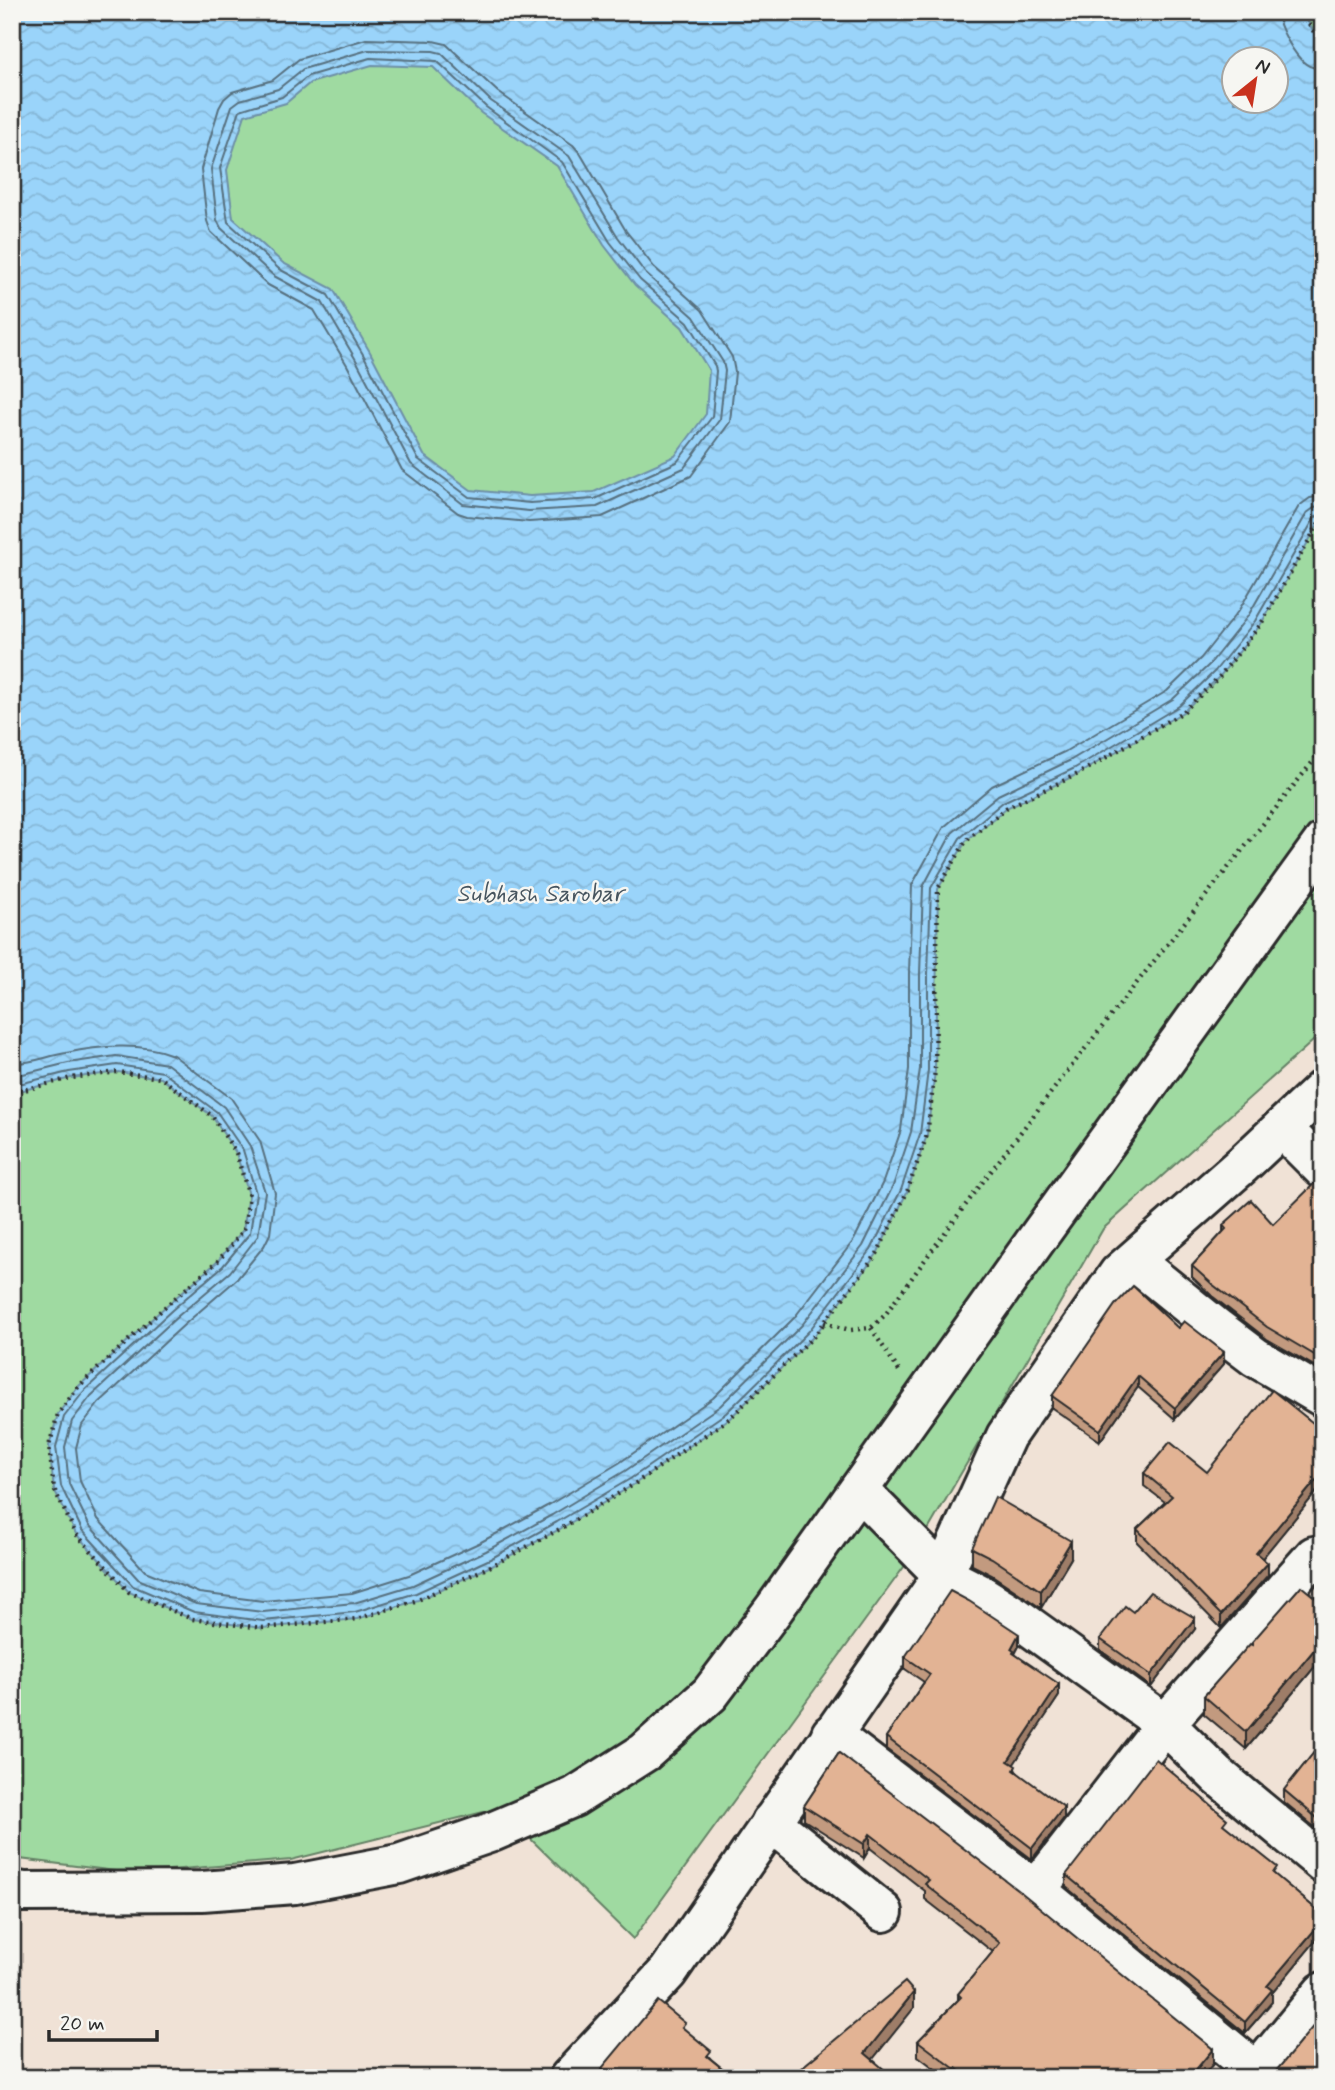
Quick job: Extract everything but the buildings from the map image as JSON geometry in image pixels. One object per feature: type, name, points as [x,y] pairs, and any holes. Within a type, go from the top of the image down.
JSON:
[{"type":"street","points":[[12,1889],[37,1892],[190,1891],[295,1884],[399,1864],[492,1832],[574,1797],[645,1752],[710,1694],[774,1609],[1323,842]]},
{"type":"street","points":[[569,2078],[668,1972],[943,1575],[1006,1436],[1119,1273],[1323,1089]]},
{"type":"street","points":[[1282,1128],[1323,1169]]},
{"type":"street","points":[[1134,1261],[1255,1357],[1323,1396]]},
{"type":"street","points":[[859,1490],[943,1575],[1015,1616],[1165,1724],[1218,1776],[1323,1863]]},
{"type":"street","points":[[1036,1890],[1165,1724],[1314,1556],[1323,1564]]},
{"type":"street","points":[[831,1734],[1036,1890],[1254,2075],[1323,1992]]},
{"type":"street","points":[[771,1822],[883,1912]]},
{"type":"path","points":[[1302,12],[1323,47]]},
{"type":"path","points":[[12,1089],[23,1090],[118,1072],[161,1078],[212,1116],[236,1153],[249,1195],[244,1230],[218,1262],[167,1304],[79,1386],[58,1414],[49,1446],[54,1489],[76,1534],[129,1592],[192,1619],[262,1628],[357,1619],[418,1600],[515,1553],[612,1497],[730,1418],[814,1336],[877,1254],[907,1192],[927,1135],[935,1070],[938,889],[966,841],[1006,808],[1078,774],[1183,712],[1220,676],[1261,624],[1323,516]]},
{"type":"path","points":[[824,1323],[850,1330],[871,1328],[885,1315],[1074,1062],[1323,750]]},
{"type":"path","points":[[871,1328],[921,1404]]},
{"type":"green space","name":"Subhash Sarobar","points":[[12,12],[1323,12],[1323,1032],[1103,1229],[917,1549],[633,1939],[499,1808],[291,1860],[132,1873],[12,1858]]},
{"type":"water","name":"Subhash Sarobar","points":[[12,12],[1302,12],[1323,47],[1323,516],[1261,624],[1220,676],[1183,712],[1078,774],[1006,808],[966,841],[938,889],[935,1071],[927,1135],[907,1192],[877,1254],[814,1336],[730,1418],[633,1485],[560,1529],[493,1565],[418,1600],[357,1619],[262,1628],[192,1619],[129,1592],[76,1534],[54,1489],[49,1446],[58,1414],[79,1386],[217,1262],[243,1230],[249,1195],[236,1153],[212,1116],[161,1078],[118,1072],[71,1078],[24,1090],[12,1089]],"holes":[[[372,65],[433,67],[481,113],[557,166],[604,245],[635,285],[682,327],[709,370],[706,414],[675,456],[594,492],[530,496],[471,490],[424,455],[370,352],[333,289],[283,263],[233,218],[227,170],[245,115],[286,103],[310,83]]]}]
